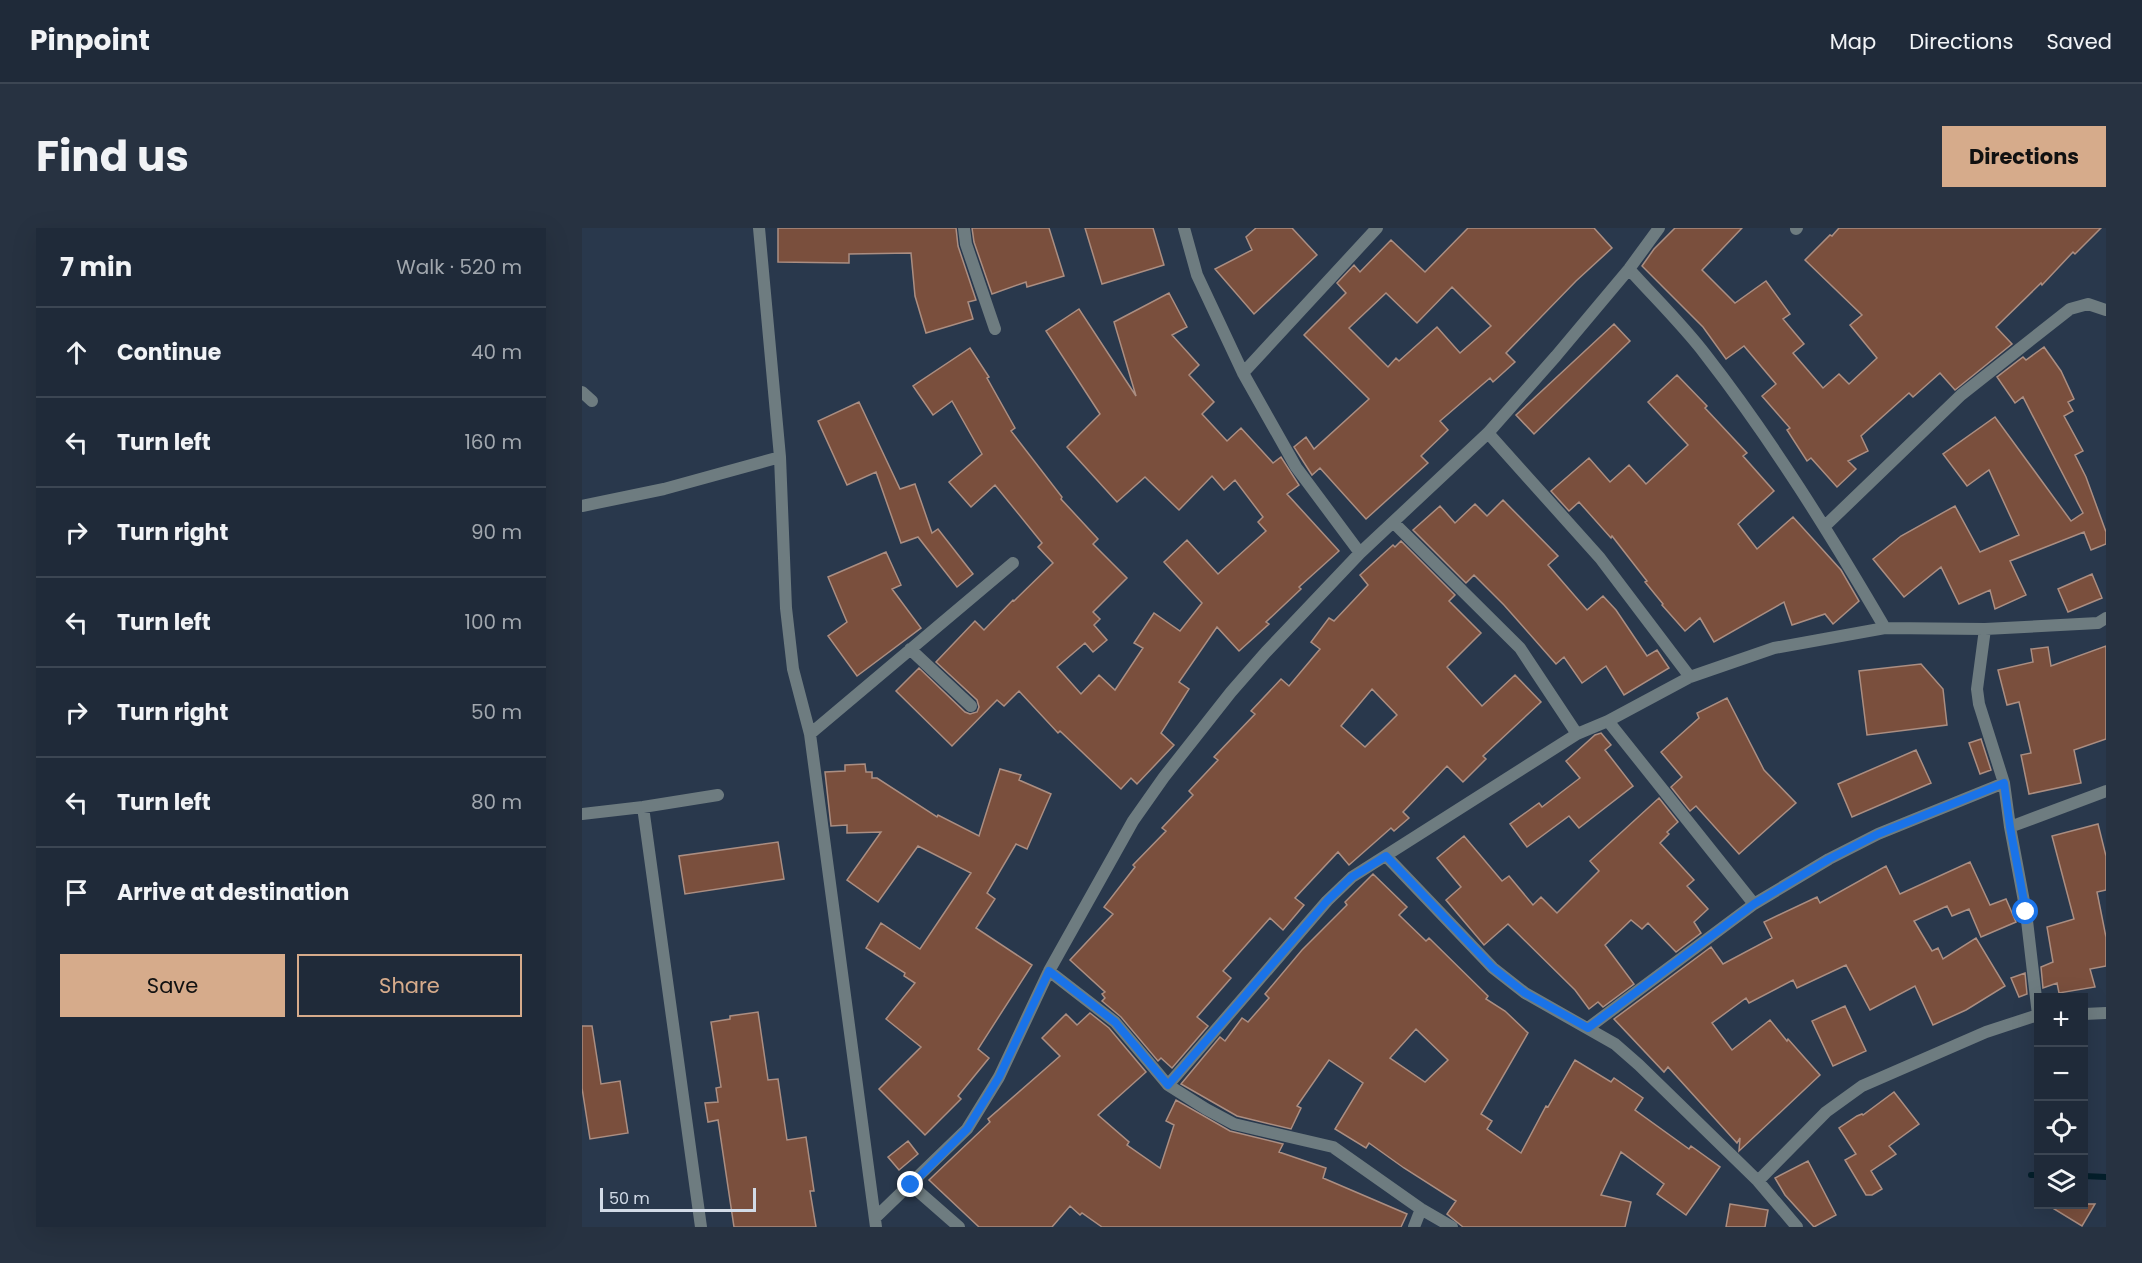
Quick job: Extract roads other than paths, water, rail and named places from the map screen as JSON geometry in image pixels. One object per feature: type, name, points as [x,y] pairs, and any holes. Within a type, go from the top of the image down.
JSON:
[{"type":"street","points":[[759,228],[780,457],[786,608],[793,669],[810,734],[876,1223]]},
{"type":"street","points":[[964,228],[966,244],[995,329]]},
{"type":"street","points":[[1184,228],[1197,275],[1243,373],[1296,467],[1360,553]]},
{"type":"street","points":[[1243,373],[1377,228]]},
{"type":"street","points":[[876,1223],[967,1129],[999,1077],[1049,971],[1123,840],[1164,777],[1231,692],[1360,553],[1488,433],[1629,269],[1659,228]]},
{"type":"street","points":[[1629,269],[1704,352],[1744,406],[1825,526],[1885,628]]},
{"type":"street","points":[[1825,526],[1961,395],[2070,309],[2088,304],[2106,310]]},
{"type":"street","points":[[1488,433],[1600,558],[1690,677]]},
{"type":"street","points":[[582,506],[664,489],[780,457]]},
{"type":"street","points":[[1393,522],[1520,648],[1576,734]]},
{"type":"street","points":[[810,734],[1013,563]]},
{"type":"street","points":[[1168,1085],[1327,901],[1352,877],[1576,734],[1608,721],[1690,677],[1774,648],[1885,628],[1985,629],[2098,622],[2106,618]]},
{"type":"street","points":[[1985,629],[1977,689],[1979,704],[2004,783],[2026,912],[2035,993]]},
{"type":"street","points":[[910,649],[971,706]]},
{"type":"street","points":[[1608,721],[1754,904]]},
{"type":"street","points":[[1588,1028],[1754,904],[1829,859],[1878,834],[2004,783]]},
{"type":"street","points":[[2010,827],[2106,791]]},
{"type":"street","points":[[582,814],[718,795]]},
{"type":"street","points":[[643,807],[701,1227]]},
{"type":"street","points":[[1386,856],[1493,968],[1525,993],[1615,1044],[1639,1065],[1758,1181],[1797,1227]]},
{"type":"street","points":[[1049,971],[1115,1022],[1168,1085],[1234,1124],[1332,1147],[1421,1209],[1452,1227]]},
{"type":"street","points":[[2088,1014],[2106,1013]]},
{"type":"street","points":[[1758,1181],[1826,1112],[1862,1086],[1986,1032],[2034,1016]]},
{"type":"street","points":[[911,1185],[958,1227]]},
{"type":"street","points":[[1414,1227],[1421,1209]]},
{"type":"waterway","points":[[2088,1176],[2106,1177]]}]
